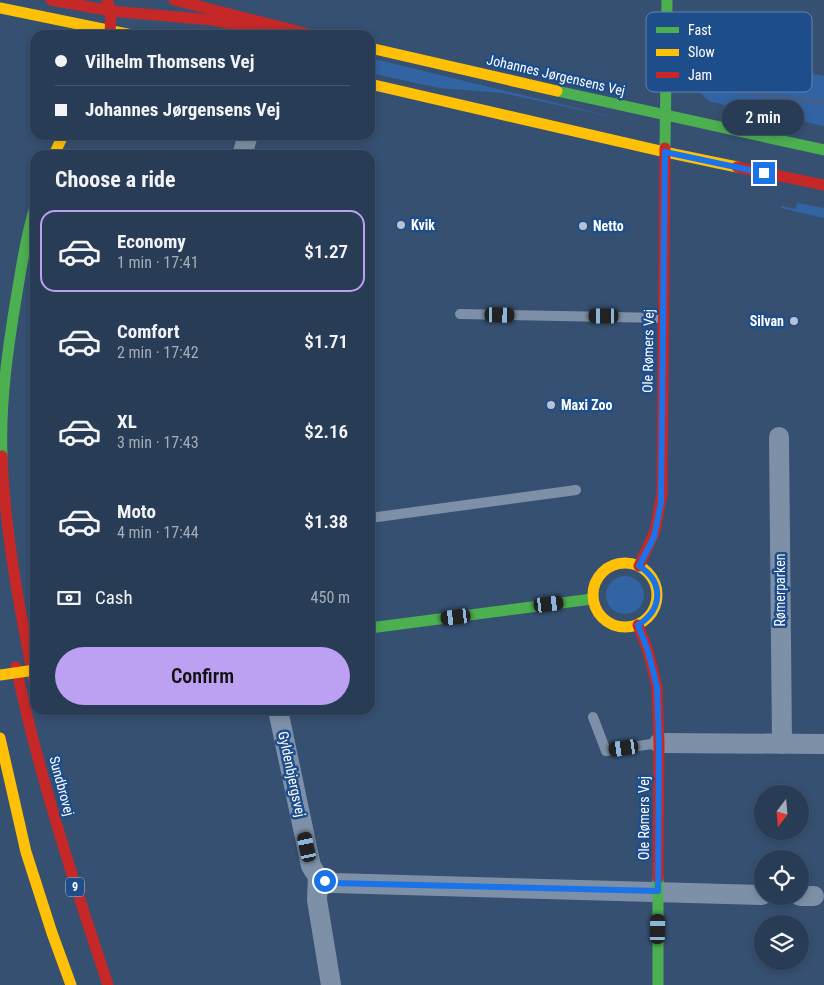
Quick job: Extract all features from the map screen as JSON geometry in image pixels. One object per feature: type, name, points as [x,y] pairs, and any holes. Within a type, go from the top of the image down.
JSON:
[{"type":"street","points":[[51,0],[109,5],[212,20],[262,30],[285,29]]},
{"type":"street","points":[[174,0],[290,30]]},
{"type":"street","points":[[109,5],[110,30]]},
{"type":"street","points":[[0,8],[97,30]]},
{"type":"street","name":"Johannes Jørgensens Vej","points":[[375,49],[665,116],[822,157]]},
{"type":"street","points":[[375,85],[665,152],[824,185]]},
{"type":"street","name":"Ole Rømers Vej","points":[[639,566],[654,537],[661,502],[665,152],[670,133],[665,116],[665,92]]},
{"type":"street","points":[[30,229],[11,327],[5,379],[2,445],[7,525],[30,662]]},
{"type":"street","name":"Rømerparken","points":[[779,437],[782,744]]},
{"type":"street","points":[[619,563],[639,566],[647,571],[656,586],[658,596],[652,613],[638,625],[618,627],[608,623],[598,613],[592,599],[592,589],[596,580],[610,566],[619,563]]},
{"type":"street","points":[[375,627],[592,599]]},
{"type":"street","name":"Ole Rømers Vej","points":[[638,625],[648,651],[657,687],[659,743],[658,985]]},
{"type":"street","name":"Sundbrovej","points":[[13,654],[24,704],[66,860],[108,985]]},
{"type":"street","points":[[0,675],[30,671]]},
{"type":"street","name":"Gyldenbjergsvej","points":[[279,715],[311,866],[318,877],[317,900],[331,985]]},
{"type":"street","points":[[40,720],[46,787]]},
{"type":"street","points":[[0,738],[26,852]]},
{"type":"street","points":[[659,743],[824,744]]},
{"type":"street","points":[[0,780],[71,985]]},
{"type":"street","points":[[318,877],[333,883],[754,895]]},
{"type":"lane","points":[[460,314],[664,318]]},
{"type":"lane","points":[[375,517],[576,490]]},
{"type":"lane","points":[[593,717],[606,751],[659,743]]},
{"type":"shaded area","points":[[375,59],[622,119],[502,93],[439,88],[375,74]]},
{"type":"shaded area","points":[[812,74],[824,76],[824,126],[711,102],[699,92],[812,92]]},
{"type":"shaded area","points":[[797,203],[824,208],[824,218],[781,208],[781,206],[796,209]]},
{"type":"shaded area","points":[[625,576],[639,581],[644,595],[639,609],[625,614],[611,609],[606,595],[611,581]]},
{"type":"waterway","points":[[749,92],[765,96],[824,102]]},
{"type":"traffic: fast","points":[[667,0],[667,12]]},
{"type":"traffic: fast","points":[[557,91],[824,150]]},
{"type":"traffic: fast","points":[[665,148],[666,92]]},
{"type":"traffic: fast","points":[[2,456],[3,394],[24,250],[30,224]]},
{"type":"traffic: fast","points":[[375,627],[592,599]]},
{"type":"traffic: fast","points":[[658,878],[658,985]]},
{"type":"traffic: slow","points":[[0,8],[108,30]]},
{"type":"traffic: slow","points":[[375,49],[557,91]]},
{"type":"traffic: slow","points":[[375,85],[737,167]]},
{"type":"traffic: slow","points":[[56,150],[61,140]]},
{"type":"traffic: slow","points":[[619,563],[631,563],[648,572],[655,583],[657,595],[655,607],[648,618],[631,627],[619,627],[607,622],[598,613],[593,601],[593,589],[598,577],[607,568],[619,563]]},
{"type":"traffic: slow","points":[[0,675],[30,671]]},
{"type":"traffic: slow","points":[[0,738],[26,852],[71,985]]},
{"type":"traffic: jam","points":[[51,0],[111,11],[212,20],[262,30],[285,29]]},
{"type":"traffic: jam","points":[[107,0],[111,11],[110,30]]},
{"type":"traffic: jam","points":[[174,0],[293,30]]},
{"type":"traffic: jam","points":[[639,566],[655,531],[662,493],[665,148]]},
{"type":"traffic: jam","points":[[737,167],[824,185]]},
{"type":"traffic: jam","points":[[2,456],[6,514],[30,660]]},
{"type":"traffic: jam","points":[[638,625],[648,651],[657,687],[659,743],[658,878]]},
{"type":"traffic: jam","points":[[16,667],[46,787],[108,985]]},
{"type":"place","name":"Kvik","points":[[401,225]]},
{"type":"place","name":"Netto","points":[[583,226]]},
{"type":"place","name":"Silvan","points":[[794,321]]},
{"type":"place","name":"Maxi Zoo","points":[[551,405]]},
{"type":"route","points":[[325,881],[333,883],[658,891],[659,743],[657,687],[648,651],[638,625],[652,613],[658,596],[652,578],[647,571],[639,566],[654,537],[661,502],[665,152],[764,173]]}]
